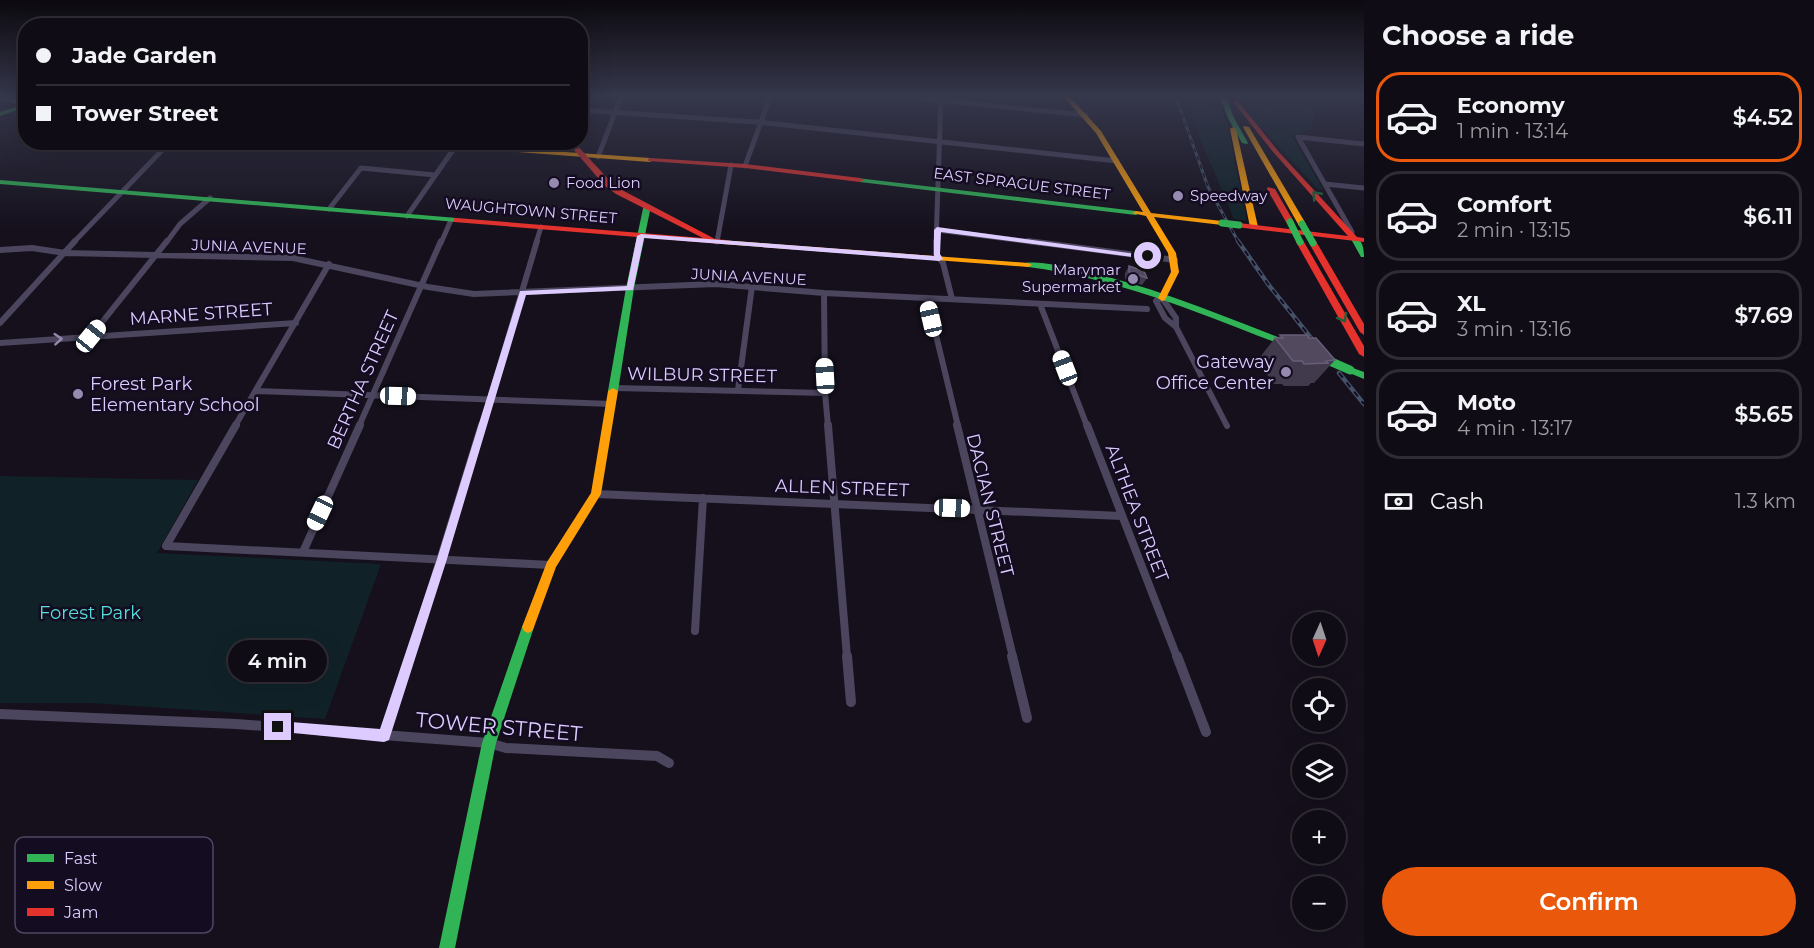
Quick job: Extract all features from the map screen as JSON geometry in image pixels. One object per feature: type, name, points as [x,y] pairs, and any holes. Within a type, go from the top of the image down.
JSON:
[{"type":"main road","points":[[1104,141],[1175,260],[1173,277],[1162,298]]},
{"type":"main road","points":[[1242,141],[1254,227]]},
{"type":"main road","points":[[1251,141],[1300,242],[1364,354]]},
{"type":"main road","points":[[1254,141],[1364,332]]},
{"type":"main road","points":[[1264,141],[1360,239],[1364,255]]},
{"type":"main road","name":"EAST SPRAGUE STREET","points":[[497,150],[746,166],[1360,239]]},
{"type":"main road","points":[[577,150],[608,184],[717,242]]},
{"type":"main road","name":"WAUGHTOWN STREET","points":[[1,184],[210,198],[641,236],[1063,269],[1105,279],[1162,298],[1364,376]]},
{"type":"main road","points":[[447,948],[489,743],[509,678],[551,565],[596,494],[630,288],[647,206]]},
{"type":"street","points":[[598,157],[604,141]]},
{"type":"street","points":[[746,166],[754,141]]},
{"type":"street","points":[[939,141],[936,254],[952,299]]},
{"type":"street","points":[[941,141],[1117,161]]},
{"type":"street","points":[[1300,141],[1360,239]]},
{"type":"street","points":[[1338,141],[1364,144]]},
{"type":"street","points":[[0,323],[121,191],[162,150]]},
{"type":"street","points":[[407,216],[453,150]]},
{"type":"street","points":[[717,242],[731,165]]},
{"type":"street","points":[[329,209],[361,168],[435,175]]},
{"type":"street","points":[[1325,184],[1364,188]]},
{"type":"street","points":[[91,336],[158,256],[180,224],[210,198]]},
{"type":"street","name":"BERTHA STREET","points":[[303,552],[451,220]]},
{"type":"street","points":[[384,736],[442,559],[541,227]]},
{"type":"street","points":[[937,230],[1175,260]]},
{"type":"street","name":"JUNIA AVENUE","points":[[0,250],[32,248],[65,253],[293,258],[329,264],[421,286],[474,294],[715,284],[824,293],[1147,309]]},
{"type":"street","points":[[329,264],[166,546],[551,565]]},
{"type":"street","points":[[738,390],[752,286]]},
{"type":"street","points":[[824,293],[825,393],[851,702]]},
{"type":"street","name":"DACIAN STREET","points":[[927,298],[1027,718]]},
{"type":"street","points":[[1162,298],[1156,301],[1166,318],[1176,327],[1227,426]]},
{"type":"street","name":"ALTHEA STREET","points":[[1040,304],[1206,732]]},
{"type":"street","points":[[0,312],[10,312]]},
{"type":"street","name":"MARNE STREET","points":[[0,343],[296,323]]},
{"type":"street","name":"WILBUR STREET","points":[[615,388],[825,393]]},
{"type":"street","name":"WILBUR STREET","points":[[257,391],[612,404]]},
{"type":"street","name":"ALLEN STREET","points":[[596,494],[1122,516]]},
{"type":"street","points":[[695,631],[703,498]]},
{"type":"street","name":"TOWER STREET","points":[[0,714],[236,724],[489,743],[506,748],[657,756],[669,763]]},
{"type":"green space","points":[[1201,141],[1231,141],[1247,221],[1234,219]]},
{"type":"green space","points":[[1274,141],[1295,141],[1323,189],[1318,189]]},
{"type":"green space","name":"Forest Park","points":[[0,476],[198,480],[157,553],[381,564],[325,719],[91,703],[0,703]]},
{"type":"building","points":[[1129,266],[1144,271],[1147,278],[1129,272]]},
{"type":"building","points":[[1280,335],[1307,335],[1309,338],[1316,338],[1335,360],[1326,361],[1328,363],[1304,364],[1302,361],[1293,361],[1275,338],[1283,338]]},
{"type":"railway","points":[[1192,141],[1208,187],[1239,243]]},
{"type":"railway","points":[[1238,241],[1268,284],[1319,348]]},
{"type":"railway","points":[[1339,373],[1364,404]]},
{"type":"traffic: fast","points":[[860,180],[1136,213]]},
{"type":"traffic: fast","points":[[0,182],[457,220]]},
{"type":"traffic: fast","points":[[613,391],[630,288],[647,206]]},
{"type":"traffic: fast","points":[[1290,222],[1300,242]]},
{"type":"traffic: fast","points":[[1222,223],[1239,225]]},
{"type":"traffic: fast","points":[[1302,224],[1313,243]]},
{"type":"traffic: fast","points":[[1355,239],[1364,255]]},
{"type":"traffic: fast","points":[[1028,265],[1095,276],[1161,295],[1288,344]]},
{"type":"traffic: fast","points":[[1318,356],[1350,370]]},
{"type":"traffic: fast","points":[[1350,370],[1364,376]]},
{"type":"traffic: fast","points":[[447,948],[489,743],[528,627]]},
{"type":"traffic: slow","points":[[1105,141],[1172,253],[1175,272],[1162,298]]},
{"type":"traffic: slow","points":[[1236,141],[1254,227]]},
{"type":"traffic: slow","points":[[1254,141],[1302,224]]},
{"type":"traffic: slow","points":[[504,150],[650,160]]},
{"type":"traffic: slow","points":[[1136,213],[1222,223]]},
{"type":"traffic: slow","points":[[723,242],[1028,265]]},
{"type":"traffic: slow","points":[[528,627],[551,565],[596,494],[613,391]]},
{"type":"traffic: jam","points":[[1267,141],[1355,239]]},
{"type":"traffic: jam","points":[[577,150],[608,184],[619,192],[711,239]]},
{"type":"traffic: jam","points":[[650,160],[745,166],[860,180]]},
{"type":"traffic: jam","points":[[1271,189],[1290,222]]},
{"type":"traffic: jam","points":[[457,220],[723,242]]},
{"type":"traffic: jam","points":[[1239,225],[1364,240]]},
{"type":"traffic: jam","points":[[1300,242],[1364,354]]},
{"type":"traffic: jam","points":[[1313,243],[1364,332]]},
{"type":"place","name":"Food Lion","points":[[554,183]]},
{"type":"place","name":"Speedway","points":[[1178,196]]},
{"type":"place","name":"Marymar Supermarket","points":[[1133,279]]},
{"type":"place","name":"Gateway Office Center","points":[[1286,372]]},
{"type":"place","name":"Forest Park Elementary School","points":[[78,394]]},
{"type":"route","points":[[278,727],[384,736],[442,559],[523,292],[630,288],[641,236],[939,259],[936,254],[937,230],[1148,256]]}]
